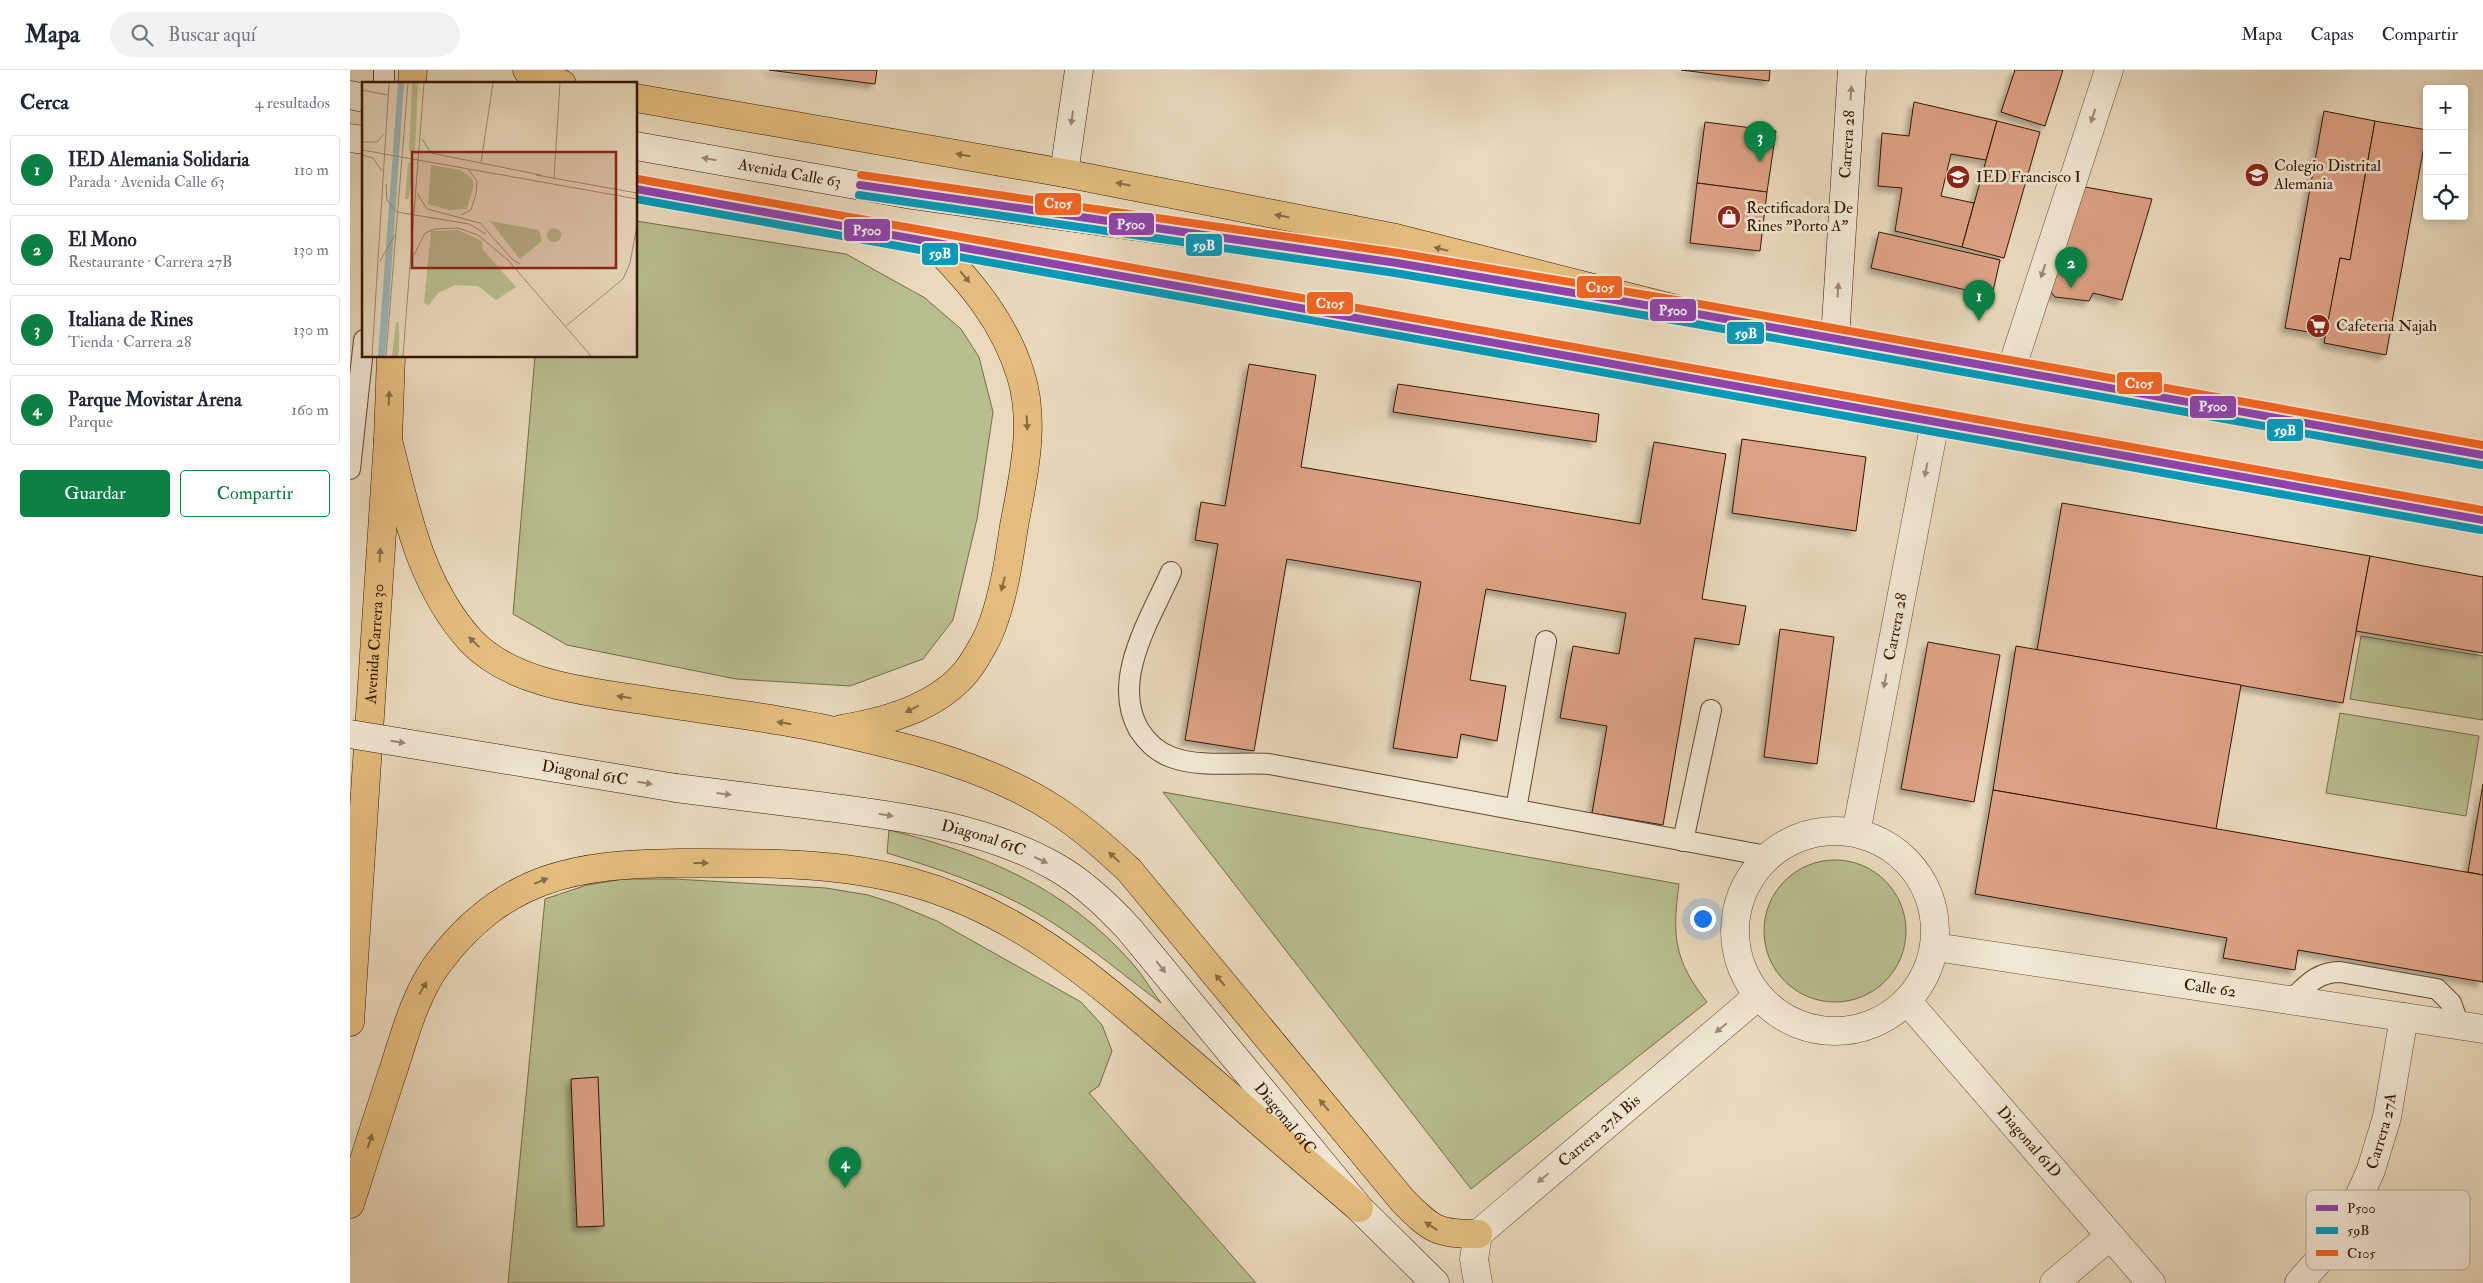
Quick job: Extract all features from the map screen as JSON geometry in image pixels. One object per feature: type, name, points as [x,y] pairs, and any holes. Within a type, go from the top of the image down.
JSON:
[{"type":"highway","points":[[527,70],[542,79],[554,82]]},
{"type":"highway","points":[[638,98],[1064,173],[1396,238],[1692,313]]},
{"type":"highway","points":[[832,730],[871,724],[907,712],[940,694],[966,672],[992,627],[1008,567],[1028,433],[1027,405],[1022,376],[1003,331],[981,297],[919,240]]},
{"type":"highway","name":"Avenida Carrera 30","points":[[350,1022],[388,440],[391,358]]},
{"type":"highway","points":[[388,440],[415,544],[436,594],[472,641],[506,667],[563,688],[832,730],[948,761],[981,772],[1023,791],[1056,810],[1089,834],[1129,870],[1403,1201],[1435,1230],[1451,1234],[1478,1234]]},
{"type":"highway","points":[[350,1204],[414,1004],[438,962],[486,911],[540,880],[587,868],[658,864],[767,863],[831,867],[910,882],[974,904],[1036,938],[1090,976],[1359,1208]]},
{"type":"main road","points":[[1064,173],[1079,70]]},
{"type":"main road","name":"Carrera 28","points":[[1835,339],[1852,70]]},
{"type":"main road","points":[[2011,370],[2108,70]]},
{"type":"main road","name":"Avenida Calle 63","points":[[638,146],[912,194],[1397,263],[1692,313],[2483,455]]},
{"type":"main road","points":[[638,190],[2483,520]]},
{"type":"main road","name":"Carrera 28","points":[[1856,833],[1935,422]]},
{"type":"main road","name":"Diagonal 61C","points":[[350,734],[676,788],[884,814],[942,825],[1002,842],[1055,866],[1099,897],[1130,929],[1359,1208],[1434,1283]]},
{"type":"main road","points":[[1824,831],[1856,833],[1884,843],[1908,862],[1926,887],[1935,916],[1935,947],[1926,976],[1908,1002],[1888,1017],[1865,1028],[1840,1032],[1815,1030],[1794,1023],[1774,1012],[1758,996],[1741,970],[1734,939],[1736,909],[1748,880],[1767,856],[1794,839],[1824,831]]},
{"type":"main road","name":"Calle 62","points":[[1935,947],[2471,1027]]},
{"type":"main road","name":"Carrera 27A Bis","points":[[1478,1234],[1758,996]]},
{"type":"main road","name":"Diagonal 61D","points":[[1908,1002],[2151,1283]]},
{"type":"main road","name":"Carrera 27A","points":[[2362,1190],[2371,1170],[2388,1117],[2404,1018]]},
{"type":"main road","points":[[1478,1234],[1474,1259],[1478,1283]]},
{"type":"main road","points":[[2054,1283],[2110,1236]]},
{"type":"main road","name":"Carrera 27A","points":[[2299,1283],[2310,1270]]},
{"type":"lane","points":[[350,469],[362,358]]},
{"type":"lane","points":[[1171,572],[1138,646],[1130,679],[1131,711],[1144,737],[1154,748],[1171,757],[1189,760],[1269,764],[1767,856]]},
{"type":"lane","points":[[1516,809],[1546,641]]},
{"type":"lane","points":[[1683,841],[1711,710]]},
{"type":"lane","points":[[2291,1000],[2316,977],[2328,972],[2340,972],[2437,990],[2451,1003],[2471,1027]]},
{"type":"green space","points":[[638,221],[846,254],[925,298],[961,329],[979,357],[993,412],[977,519],[953,620],[923,659],[850,686],[736,679],[567,645],[513,614],[535,358],[638,358]]},
{"type":"green space","points":[[2361,636],[2483,656],[2483,720],[2350,699]]},
{"type":"green space","points":[[2340,713],[2479,736],[2466,816],[2326,793]]},
{"type":"green space","points":[[1163,792],[1679,884],[1676,919],[1678,947],[1688,973],[1707,1002],[1471,1189]]},
{"type":"green space","points":[[889,830],[958,850],[1021,877],[1051,894],[1106,936],[1136,968],[1161,1003],[1083,944],[1037,913],[974,883],[887,853]]},
{"type":"green space","points":[[1835,860],[1849,861],[1862,865],[1875,872],[1885,881],[1894,891],[1901,904],[1905,917],[1905,945],[1901,958],[1894,971],[1885,981],[1875,990],[1862,997],[1849,1001],[1835,1002],[1821,1001],[1808,997],[1795,990],[1785,981],[1776,971],[1769,958],[1765,945],[1764,931],[1765,917],[1769,904],[1776,891],[1785,881],[1795,872],[1808,865],[1821,861]]},
{"type":"green space","points":[[624,879],[675,879],[826,888],[868,895],[937,921],[1081,1002],[1102,1025],[1112,1051],[1099,1086],[1089,1093],[1256,1283],[508,1283],[545,899],[587,885]]},
{"type":"building","points":[[769,70],[877,70],[875,84]]},
{"type":"building","points":[[1681,70],[1770,70],[1769,81]]},
{"type":"building","points":[[2015,70],[2063,70],[2045,126],[2001,112]]},
{"type":"building","points":[[1914,102],[1997,121],[1986,160],[1951,154],[1941,196],[1974,203],[1962,247],[1895,231],[1902,188],[1878,186],[1882,133],[1909,136]]},
{"type":"building","points":[[2324,111],[2375,121],[2350,260],[2340,258],[2326,335],[2285,328]]},
{"type":"building","points":[[1997,121],[2040,132],[2004,258],[1962,247]]},
{"type":"building","points":[[2375,121],[2423,129],[2423,152],[2386,355],[2324,343],[2340,258],[2350,260]]},
{"type":"building","points":[[1705,122],[1776,131],[1767,192],[1697,183]]},
{"type":"building","name":"Rectificadora De Rines \"Porto A\"","points":[[1697,183],[1767,192],[1760,251],[1690,243]]},
{"type":"building","points":[[2085,187],[2152,199],[2122,300],[2093,293],[2089,301],[2055,297],[2047,287]]},
{"type":"building","points":[[1879,232],[2000,260],[1992,296],[1871,268]]},
{"type":"building","points":[[1249,364],[1316,375],[1301,467],[1640,524],[1654,442],[1726,454],[1702,599],[1746,606],[1739,645],[1695,638],[1663,825],[1592,813],[1607,726],[1560,718],[1573,646],[1619,654],[1626,613],[1486,589],[1470,680],[1506,686],[1497,741],[1461,734],[1457,758],[1393,748],[1421,582],[1287,559],[1254,751],[1185,740],[1218,544],[1195,540],[1201,502],[1225,506]]},
{"type":"building","points":[[1398,384],[1599,414],[1596,442],[1393,412]]},
{"type":"building","points":[[1742,439],[1866,457],[1856,531],[1732,513]]},
{"type":"building","points":[[2062,503],[2370,556],[2343,703],[2037,650]]},
{"type":"building","points":[[2370,556],[2483,577],[2483,653],[2356,631]]},
{"type":"building","points":[[1780,629],[1834,637],[1817,764],[1764,757]]},
{"type":"building","points":[[1928,642],[2000,655],[1974,802],[1901,789]]},
{"type":"building","points":[[2016,646],[2241,685],[2216,829],[1993,790]]},
{"type":"building","points":[[2483,784],[2483,875],[2468,872]]},
{"type":"building","points":[[1993,790],[2483,875],[2483,982],[2298,950],[2295,970],[2223,958],[2227,938],[1975,894]]},
{"type":"building","points":[[598,1077],[604,1226],[577,1227],[571,1079]]},
{"type":"transit line","name":"C105","points":[[861,175],[1399,253],[1694,303],[2483,445]]},
{"type":"transit line","name":"C105","points":[[638,179],[2483,510]]},
{"type":"transit line","name":"P500","points":[[860,185],[1397,263],[1692,313],[2483,455]]},
{"type":"transit line","name":"P500","points":[[638,189],[2483,520]]},
{"type":"transit line","name":"59B","points":[[859,195],[1395,273],[1690,323],[2481,465]]},
{"type":"transit line","name":"59B","points":[[638,199],[2481,530]]},
{"type":"place","name":"Italiana de Rines","points":[[1760,162]]},
{"type":"place","name":"Colegio Distrital Alemania","points":[[2257,175]]},
{"type":"place","name":"IED Francisco I","points":[[1958,177]]},
{"type":"place","name":"Rectificadora De Rines \"Porto A\"","points":[[1729,217]]},
{"type":"place","name":"El Mono","points":[[2071,288]]},
{"type":"place","name":"IED Alemania Solidaria","points":[[1979,321]]},
{"type":"place","name":"Cafeteria Najah","points":[[2318,326]]},
{"type":"place","name":"Parque Movistar Arena","points":[[845,1188]]}]
